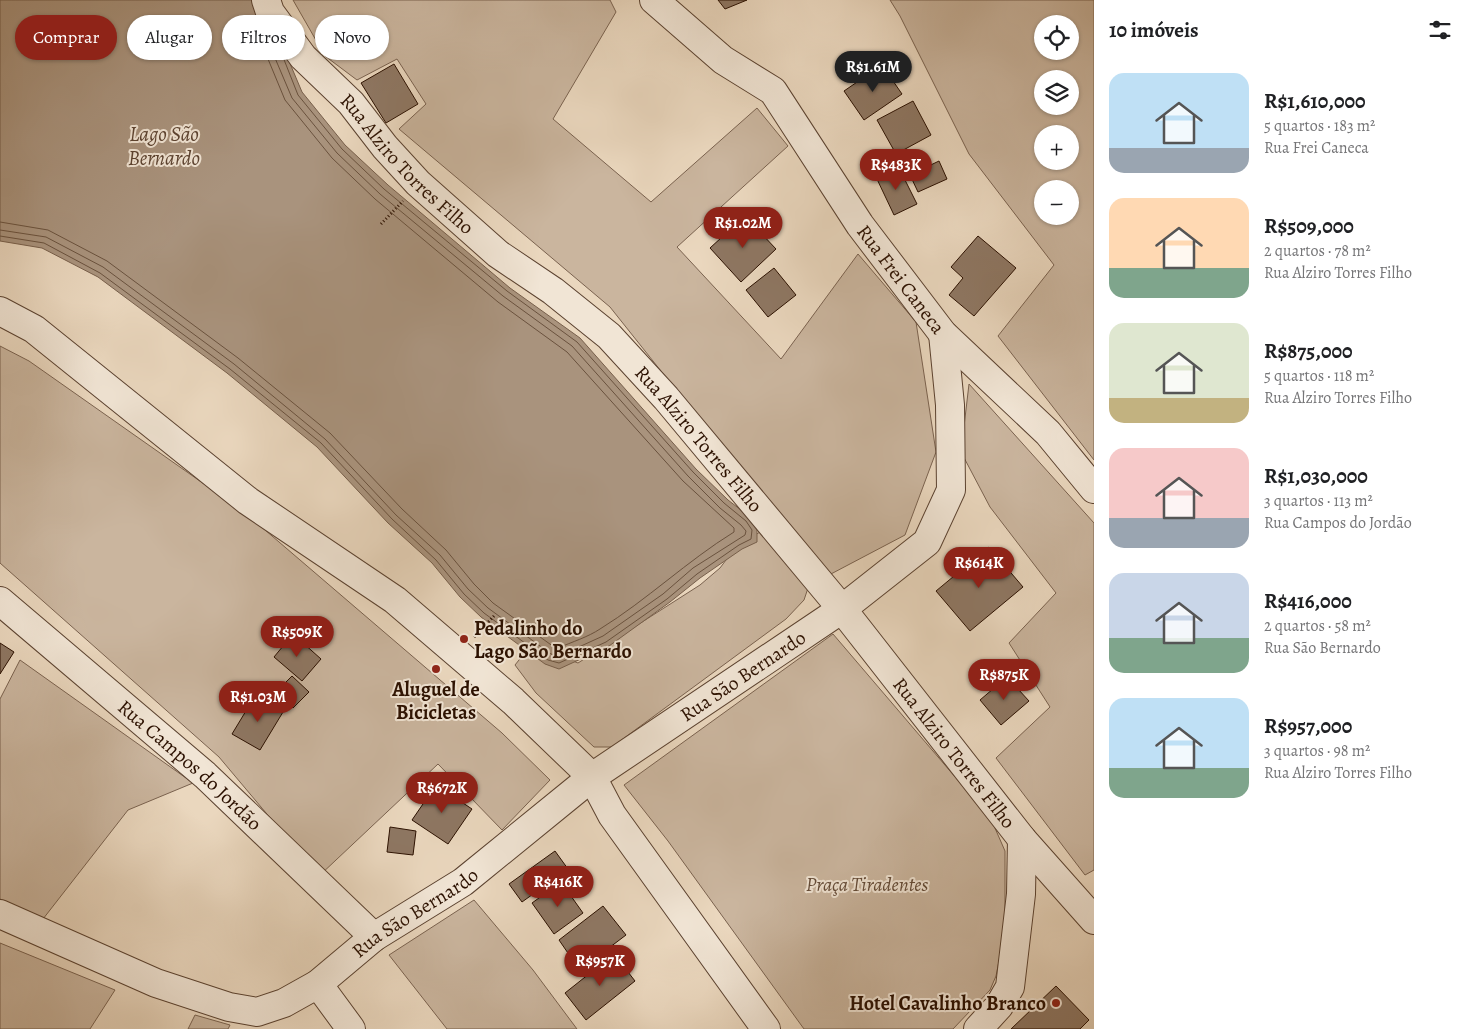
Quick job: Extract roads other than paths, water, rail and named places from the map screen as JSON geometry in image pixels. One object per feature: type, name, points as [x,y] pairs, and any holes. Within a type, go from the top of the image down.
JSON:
[{"type":"street","name":"Rua Alziro Torres Filho","points":[[266,0],[270,12],[303,57],[351,103],[384,147],[418,184],[498,254],[553,291],[609,336],[666,398],[842,609],[1022,839],[1094,920]]},
{"type":"street","name":"Rua Frei Caneca","points":[[654,0],[723,60],[773,92],[860,225],[943,334],[1048,432],[1094,489]]},
{"type":"street","points":[[0,311],[34,329],[248,500],[395,600],[513,701],[592,777],[612,816],[766,1029]]},
{"type":"street","name":"Rua São Bernardo","points":[[0,914],[156,983],[254,1020],[318,984],[374,937],[463,882],[592,777],[842,609],[927,542],[950,490],[950,405],[943,334]]},
{"type":"street","name":"Rua Campos do Jordão","points":[[0,601],[205,775],[374,937]]},
{"type":"street","points":[[978,1029],[999,1006],[1010,987],[1021,894],[1022,839]]},
{"type":"street","points":[[318,984],[352,1029]]},
{"type":"water","name":"Lago São Bernardo","points":[[0,0],[277,0],[280,15],[222,15],[222,60],[289,60],[302,92],[345,145],[388,185],[510,288],[580,338],[696,469],[728,500],[750,517],[757,529],[757,542],[742,549],[700,578],[609,646],[559,669],[545,664],[481,617],[460,597],[432,563],[388,523],[317,447],[227,373],[98,277],[42,248],[0,241]]},
{"type":"place","name":"Pedalinho do Lago São Bernardo","points":[[464,639]]},
{"type":"place","name":"Aluguel de Bicicletas","points":[[436,669]]},
{"type":"place","name":"Hotel Cavalinho Branco","points":[[1056,1003]]},
{"type":"park label","name":"Praça Tiradentes","points":[[867,884]]}]
